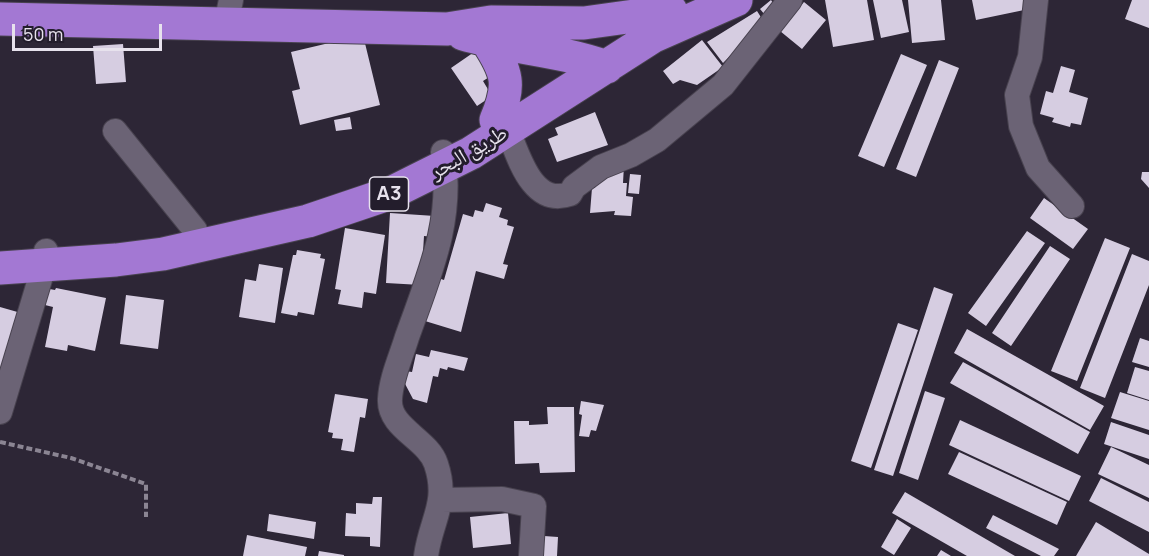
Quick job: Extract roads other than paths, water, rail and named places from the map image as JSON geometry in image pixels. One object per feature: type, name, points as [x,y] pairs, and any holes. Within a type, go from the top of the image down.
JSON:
[{"type":"highway","name":"طريق البحر","points":[[607,58],[736,0]]},
{"type":"highway","name":"طريق البحر","points":[[0,268],[45,258],[163,254],[197,237],[308,221],[391,193],[444,158],[502,126],[685,5]]},
{"type":"highway","points":[[0,19],[228,12],[447,28],[491,22],[584,23],[685,5]]},
{"type":"highway","points":[[584,23],[607,58]]},
{"type":"highway","points":[[447,28],[487,41],[607,58]]},
{"type":"highway","points":[[487,41],[501,64],[507,86],[502,126]]},
{"type":"highway","name":"طريق البحر","points":[[0,249],[45,258]]},
{"type":"street","points":[[502,126],[526,174],[538,189],[554,196],[570,194],[574,187],[601,167],[631,155],[657,140],[723,85],[790,0]]},
{"type":"street","points":[[1036,0],[1030,57],[1017,95],[1021,126],[1038,168],[1072,206]]},
{"type":"street","points":[[115,132],[197,237]]},
{"type":"street","points":[[426,556],[433,520],[442,500],[436,462],[397,419],[390,397],[396,369],[439,250],[444,158]]},
{"type":"street","points":[[0,412],[45,258]]},
{"type":"street","points":[[442,500],[502,499],[534,506],[531,556]]}]
